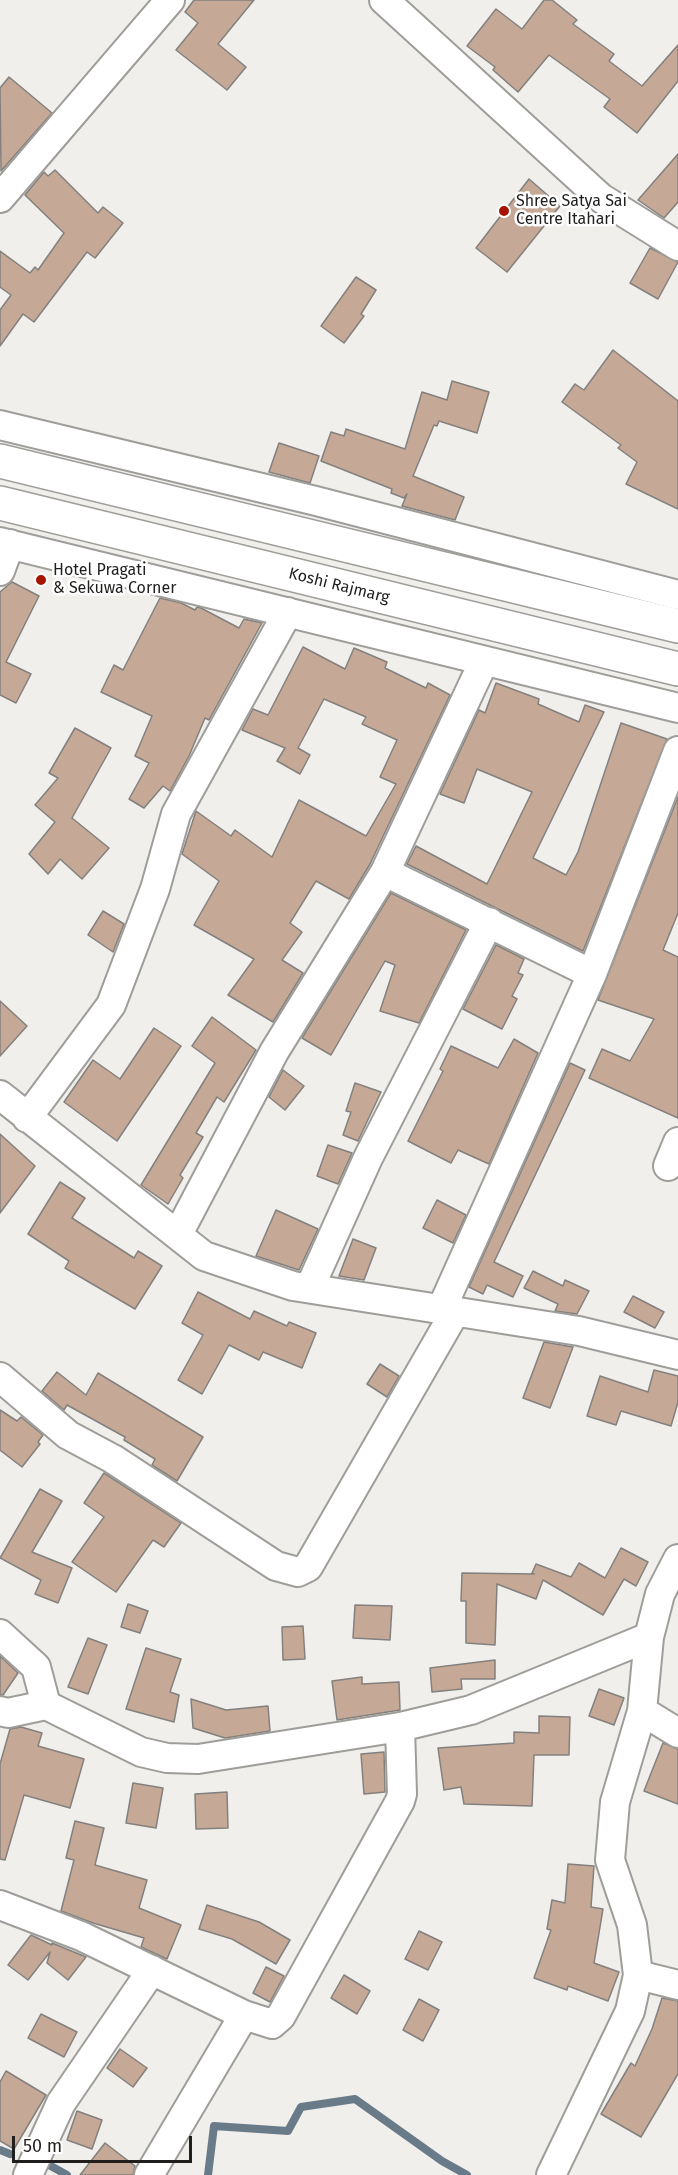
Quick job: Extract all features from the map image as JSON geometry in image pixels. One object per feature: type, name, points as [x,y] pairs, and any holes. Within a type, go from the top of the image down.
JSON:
[{"type":"main road","points":[[0,460],[678,626]]},
{"type":"main road","name":"Koshi Rajmarg","points":[[0,503],[678,669]]},
{"type":"street","points":[[0,198],[170,0]]},
{"type":"street","points":[[384,0],[601,198],[678,246]]},
{"type":"street","points":[[0,425],[316,501],[678,595]]},
{"type":"street","points":[[0,571],[5,543],[678,708]]},
{"type":"street","points":[[288,612],[176,814],[155,889],[111,1005],[11,1113],[178,1234],[204,1256],[293,1286],[579,1331],[678,1355]]},
{"type":"street","points":[[178,1234],[274,1052],[385,872],[484,660]]},
{"type":"street","points":[[0,1377],[68,1435],[113,1459],[276,1566],[298,1572],[308,1568],[448,1311],[592,974],[678,752]]},
{"type":"street","points":[[385,872],[592,974]]},
{"type":"street","points":[[310,1287],[368,1158],[489,922]]},
{"type":"street","points":[[551,2175],[630,2011],[638,1975],[632,1925],[610,1860],[615,1803],[642,1711],[649,1637],[660,1594],[678,1559]]},
{"type":"street","points":[[0,1635],[36,1667],[46,1705]]},
{"type":"street","points":[[0,1711],[8,1713],[46,1705],[141,1752],[167,1758],[198,1759],[400,1727],[481,1707],[649,1637]]},
{"type":"street","points":[[642,1711],[678,1733]]},
{"type":"street","points":[[0,1905],[81,1936],[243,2015],[266,2024],[277,2021],[395,1811],[402,1794],[400,1727]]},
{"type":"street","points":[[27,2175],[61,2103],[152,1970]]},
{"type":"street","points":[[638,1975],[678,1985]]},
{"type":"street","points":[[148,2175],[243,2015]]},
{"type":"building","points":[[194,0],[254,0],[218,44],[246,67],[227,90],[176,50],[198,23],[185,12]]},
{"type":"building","points":[[544,0],[552,0],[577,20],[573,24],[614,54],[609,61],[642,86],[678,45],[678,81],[637,133],[604,107],[610,99],[549,55],[518,92],[493,70],[495,67],[467,46],[496,9],[522,29]]},
{"type":"building","points":[[9,77],[52,113],[1,171],[0,88]]},
{"type":"building","points":[[678,154],[678,202],[664,218],[638,200]]},
{"type":"building","points":[[55,170],[98,213],[103,207],[123,223],[95,258],[87,252],[34,322],[23,314],[0,346],[0,310],[11,295],[0,287],[0,251],[30,273],[35,267],[38,270],[64,233],[25,195],[44,172],[48,176]]},
{"type":"building","points":[[529,179],[560,206],[507,272],[476,248]]},
{"type":"building","points":[[650,248],[678,262],[658,299],[630,283]]},
{"type":"building","points":[[356,277],[376,290],[361,314],[364,316],[344,343],[321,326]]},
{"type":"building","points":[[613,350],[678,401],[678,509],[626,484],[637,462],[618,448],[621,445],[562,402],[575,384],[584,390]]},
{"type":"building","points":[[452,381],[489,392],[477,433],[439,421],[437,426],[434,425],[413,476],[464,497],[455,520],[402,506],[407,494],[404,498],[391,493],[392,489],[321,461],[331,432],[344,436],[346,429],[405,449],[422,392],[447,400]]},
{"type":"building","points":[[279,443],[319,456],[310,483],[269,472]]},
{"type":"building","points":[[12,582],[39,596],[6,662],[31,674],[16,703],[0,695],[0,592]]},
{"type":"building","points":[[160,598],[181,603],[195,610],[197,607],[201,608],[239,628],[244,619],[262,623],[209,720],[205,718],[189,756],[170,791],[163,786],[144,808],[129,799],[149,763],[135,756],[152,716],[101,692],[114,665],[123,670]]},
{"type":"building","points":[[303,647],[345,669],[354,648],[387,662],[385,668],[426,688],[428,683],[450,695],[370,864],[349,899],[316,881],[290,923],[302,932],[282,960],[303,973],[273,1022],[228,995],[254,959],[194,925],[219,881],[182,854],[196,811],[231,836],[235,830],[272,857],[299,800],[366,836],[396,784],[380,777],[397,740],[362,724],[366,717],[324,699],[298,748],[310,755],[300,774],[277,761],[285,748],[242,730],[253,709],[268,715]]},
{"type":"building","points":[[496,683],[539,699],[538,704],[579,722],[585,705],[604,712],[533,858],[566,875],[578,852],[621,723],[667,739],[583,951],[407,864],[416,846],[487,884],[532,792],[477,769],[464,803],[440,794],[479,710],[485,713]]},
{"type":"building","points":[[75,728],[111,748],[72,818],[109,848],[82,879],[60,859],[48,874],[29,854],[55,822],[35,805],[58,778],[49,773]]},
{"type":"building","points":[[678,797],[678,913],[663,950],[678,957],[678,1118],[589,1078],[602,1049],[630,1061],[654,1019],[598,1000]]},
{"type":"building","points":[[391,893],[466,930],[419,1023],[380,1011],[395,965],[385,961],[331,1055],[302,1038]]},
{"type":"building","points":[[103,911],[124,924],[113,952],[88,935]]},
{"type":"building","points":[[496,945],[524,959],[518,973],[523,975],[512,996],[517,999],[502,1029],[463,1009]]},
{"type":"building","points":[[0,1001],[27,1026],[0,1056]]},
{"type":"building","points":[[212,1017],[256,1050],[224,1102],[217,1097],[196,1133],[203,1137],[180,1175],[183,1178],[168,1204],[141,1185],[215,1063],[192,1046]]},
{"type":"building","points":[[154,1028],[181,1046],[117,1141],[64,1102],[93,1060],[120,1079]]},
{"type":"building","points":[[514,1039],[538,1053],[489,1164],[458,1150],[451,1163],[408,1141],[443,1071],[440,1069],[451,1046],[498,1068]]},
{"type":"building","points":[[570,1063],[585,1070],[494,1262],[523,1276],[513,1297],[487,1285],[483,1294],[469,1287]]},
{"type":"building","points":[[283,1070],[304,1086],[285,1110],[269,1097]]},
{"type":"building","points":[[355,1083],[381,1092],[358,1141],[343,1135],[351,1112],[346,1111]]},
{"type":"building","points":[[0,1134],[35,1166],[0,1213]]},
{"type":"building","points":[[328,1145],[352,1153],[338,1184],[317,1176]]},
{"type":"building","points":[[60,1182],[85,1198],[72,1218],[134,1258],[138,1251],[162,1266],[135,1309],[65,1268],[69,1261],[28,1234]]},
{"type":"building","points":[[437,1200],[466,1215],[453,1243],[423,1228]]},
{"type":"building","points":[[276,1210],[318,1229],[299,1270],[256,1256]]},
{"type":"building","points":[[353,1239],[376,1248],[364,1280],[339,1276]]},
{"type":"building","points":[[533,1271],[563,1286],[565,1280],[589,1291],[577,1314],[555,1311],[558,1304],[524,1288]]},
{"type":"building","points":[[198,1292],[250,1319],[254,1311],[287,1326],[289,1322],[316,1333],[302,1368],[263,1352],[259,1360],[229,1345],[202,1394],[178,1380],[203,1335],[182,1323]]},
{"type":"building","points":[[633,1296],[664,1312],[655,1328],[624,1312]]},
{"type":"building","points":[[544,1342],[573,1347],[550,1408],[523,1398]]},
{"type":"building","points":[[380,1364],[399,1376],[387,1397],[367,1384]]},
{"type":"building","points":[[654,1370],[678,1376],[678,1402],[671,1426],[621,1411],[616,1425],[587,1416],[600,1376],[648,1392]]},
{"type":"building","points":[[57,1372],[86,1395],[98,1373],[203,1437],[177,1481],[152,1465],[155,1459],[124,1440],[125,1437],[67,1405],[64,1410],[42,1391]]},
{"type":"building","points":[[0,1410],[17,1421],[21,1417],[43,1435],[38,1442],[40,1444],[22,1467],[0,1450]]},
{"type":"building","points":[[104,1473],[181,1523],[164,1547],[153,1540],[116,1592],[72,1562],[104,1517],[84,1503]]},
{"type":"building","points":[[40,1489],[62,1501],[32,1552],[72,1568],[58,1603],[35,1594],[41,1580],[0,1558]]},
{"type":"building","points":[[621,1548],[648,1562],[636,1586],[624,1579],[603,1615],[543,1580],[536,1599],[497,1584],[495,1645],[466,1643],[466,1601],[461,1601],[462,1573],[534,1574],[532,1573],[536,1564],[571,1577],[579,1563],[605,1578]]},
{"type":"building","points":[[128,1604],[148,1611],[140,1633],[121,1627]]},
{"type":"building","points":[[355,1605],[392,1606],[390,1640],[353,1638]]},
{"type":"building","points":[[303,1626],[305,1659],[283,1660],[282,1627]]},
{"type":"building","points":[[88,1638],[107,1645],[88,1694],[68,1687]]},
{"type":"building","points":[[146,1648],[181,1659],[170,1692],[179,1695],[174,1722],[126,1709]]},
{"type":"building","points":[[0,1656],[18,1673],[3,1695],[0,1695]]},
{"type":"building","points":[[495,1660],[495,1679],[461,1679],[462,1689],[432,1692],[430,1668]]},
{"type":"building","points":[[362,1677],[362,1684],[399,1682],[400,1710],[337,1720],[332,1681]]},
{"type":"building","points":[[599,1689],[624,1698],[614,1725],[589,1716]]},
{"type":"building","points":[[191,1699],[226,1710],[268,1706],[270,1731],[225,1738],[193,1728]]},
{"type":"building","points":[[539,1716],[570,1717],[569,1755],[534,1755],[532,1806],[464,1804],[461,1787],[444,1790],[438,1748],[514,1743],[514,1732],[539,1733]]},
{"type":"building","points":[[21,1727],[42,1733],[38,1746],[84,1759],[70,1808],[24,1795],[5,1860],[0,1859],[0,1764],[10,1729]]},
{"type":"building","points":[[663,1743],[678,1749],[678,1804],[644,1791]]},
{"type":"building","points":[[384,1752],[385,1792],[364,1794],[361,1754]]},
{"type":"building","points":[[133,1783],[163,1788],[156,1828],[126,1823]]},
{"type":"building","points":[[227,1792],[228,1828],[196,1829],[195,1794]]},
{"type":"building","points":[[75,1821],[104,1828],[95,1865],[147,1880],[139,1908],[181,1925],[167,1959],[141,1947],[144,1938],[61,1911],[74,1860],[66,1858]]},
{"type":"building","points":[[568,1864],[594,1866],[591,1907],[603,1909],[594,1963],[619,1972],[608,2001],[568,1986],[567,1990],[534,1978],[551,1930],[547,1929],[552,1900],[565,1903]]},
{"type":"building","points":[[207,1905],[259,1922],[290,1940],[276,1964],[232,1939],[199,1929]]},
{"type":"building","points":[[419,1931],[442,1942],[428,1970],[405,1959]]},
{"type":"building","points":[[31,1935],[86,1957],[68,1980],[47,1963],[50,1952],[28,1980],[8,1965]]},
{"type":"building","points":[[266,1967],[284,1976],[270,2002],[253,1993]]},
{"type":"building","points":[[344,1975],[370,1991],[357,2014],[331,1998]]},
{"type":"building","points":[[662,1998],[678,2001],[678,2074],[641,2137],[601,2114],[631,2063],[635,2066],[652,2029]]},
{"type":"building","points":[[419,1999],[439,2010],[423,2041],[403,2030]]},
{"type":"building","points":[[41,2014],[77,2032],[64,2057],[28,2038]]},
{"type":"building","points":[[120,2049],[147,2068],[133,2087],[107,2068]]},
{"type":"building","points":[[6,2071],[46,2095],[14,2149],[0,2141],[0,2082]]},
{"type":"building","points":[[77,2111],[102,2120],[92,2149],[67,2140]]},
{"type":"building","points":[[105,2143],[135,2166],[133,2175],[80,2175]]},
{"type":"waterway","points":[[208,2175],[214,2126],[288,2131],[301,2107],[355,2099],[442,2161],[467,2175]]},
{"type":"waterway","points":[[0,2150],[10,2154]]},
{"type":"waterway","points":[[49,2165],[67,2175]]},
{"type":"place","name":"Shree Satya Sai Centre Itahari","points":[[504,211]]},
{"type":"place","name":"Hotel Pragati & Sekuwa Corner","points":[[41,580]]}]
